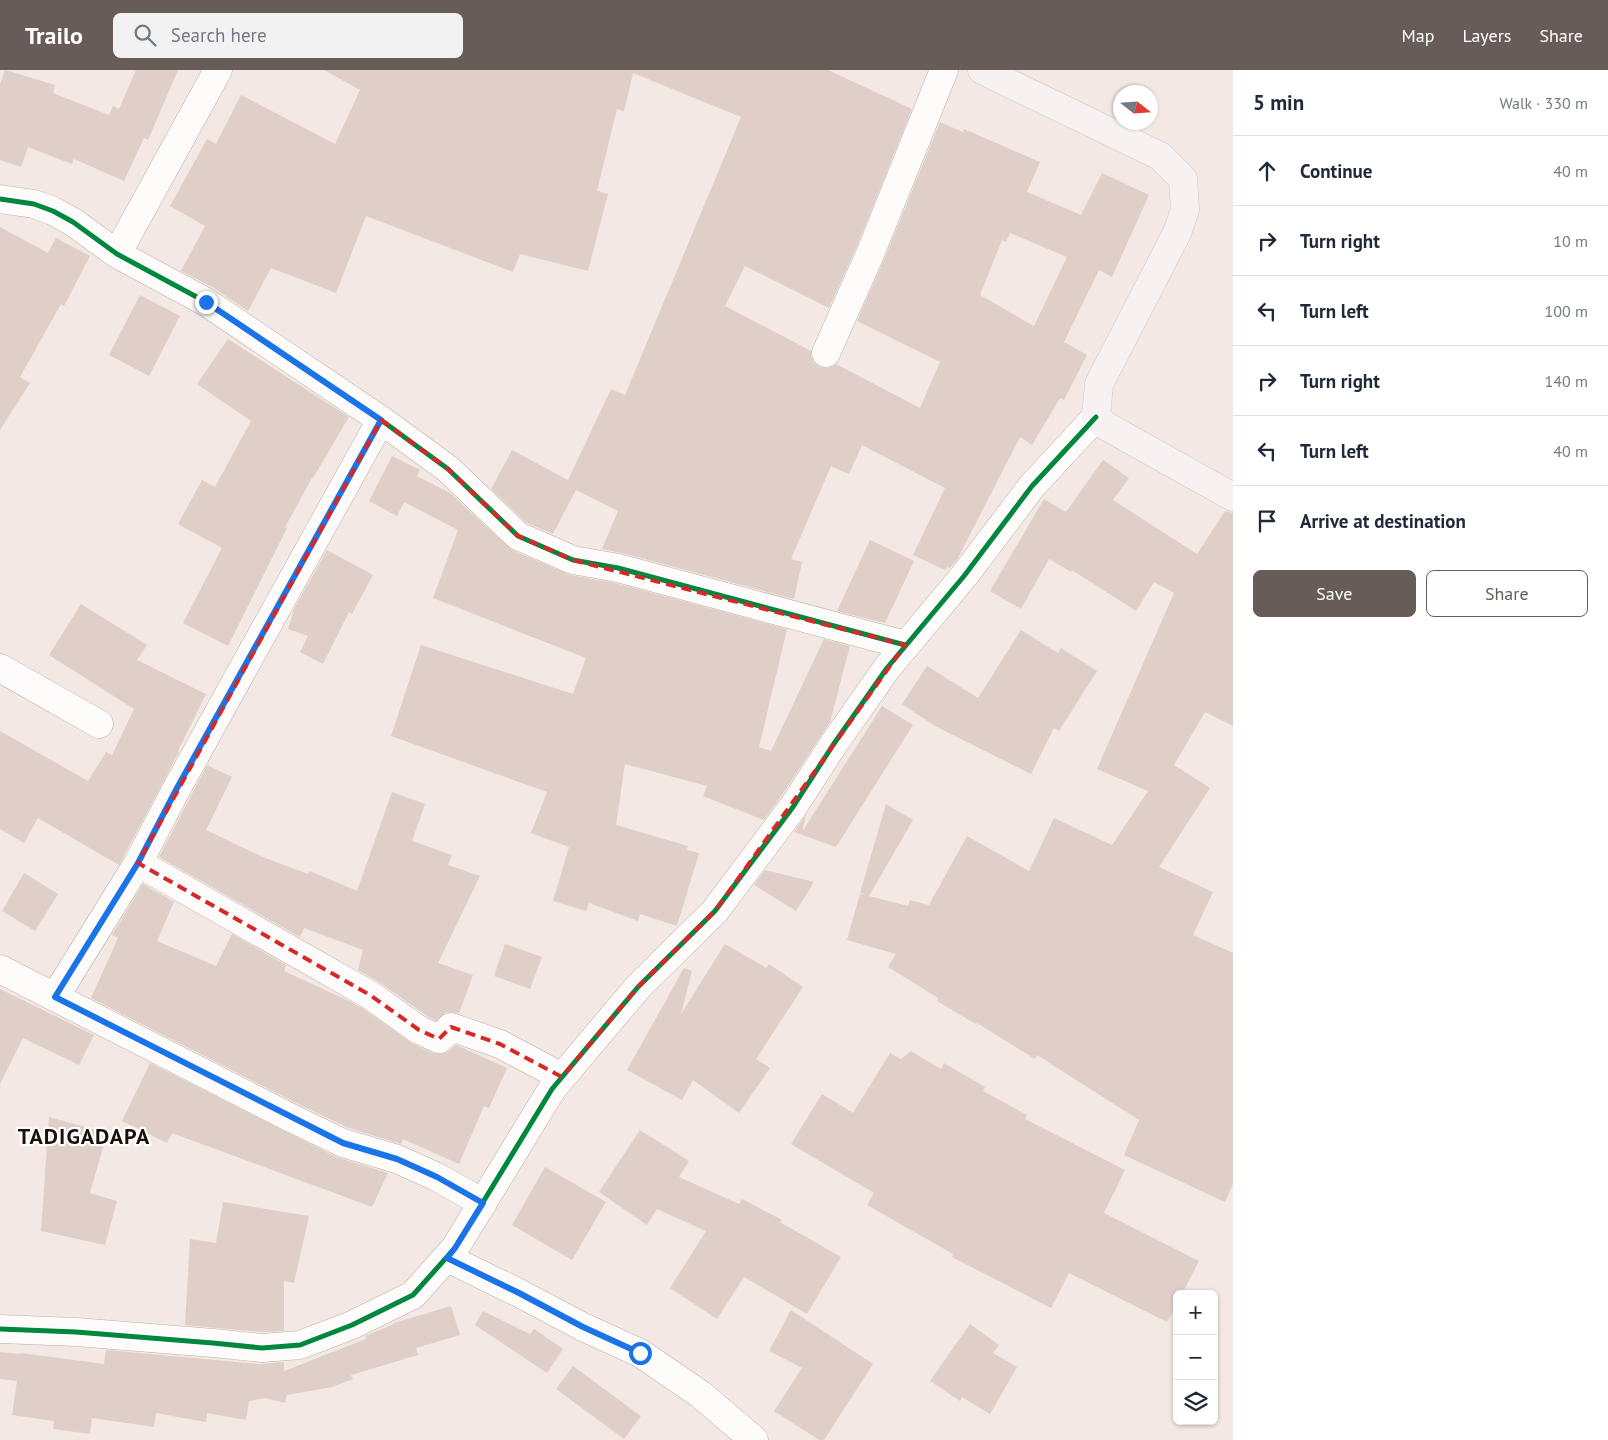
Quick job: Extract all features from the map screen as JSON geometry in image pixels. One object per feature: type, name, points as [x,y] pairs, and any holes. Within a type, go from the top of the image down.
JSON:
[{"type":"main road","points":[[982,70],[1160,156],[1183,179],[1185,210],[1177,233],[1099,384],[1096,417],[1106,426],[1233,497]]},
{"type":"street","points":[[117,254],[218,70]]},
{"type":"street","points":[[826,353],[870,254],[944,70]]},
{"type":"street","points":[[0,199],[34,204],[53,211],[73,222],[117,254],[206,302],[381,420],[448,469],[518,536],[573,560],[627,571],[905,645]]},
{"type":"street","points":[[0,1330],[76,1332],[262,1348],[300,1346],[352,1325],[413,1295],[455,1248],[547,1098],[562,1078],[638,987],[715,911],[793,807],[886,668],[964,576],[1032,486],[1096,417]]},
{"type":"street","points":[[55,997],[138,863],[177,788],[381,420]]},
{"type":"street","points":[[0,668],[99,724]]},
{"type":"street","points":[[138,863],[370,995],[419,1030],[439,1039],[451,1026],[500,1044],[562,1078]]},
{"type":"street","points":[[0,968],[343,1143],[397,1159],[437,1177],[483,1203]]},
{"type":"street","points":[[447,1258],[583,1327],[640,1353],[700,1394],[754,1440]]},
{"type":"highlighted area","points":[[381,420],[448,469],[518,536],[573,560],[905,645],[715,911],[638,987],[562,1077],[500,1044],[451,1027],[439,1039],[419,1030],[370,995],[138,863]]},
{"type":"building","points":[[5,70],[55,85],[53,93],[109,115],[113,106],[119,109],[136,70],[178,70],[148,140],[144,138],[124,181],[74,159],[72,164],[28,147],[21,167],[0,160],[0,84]]},
{"type":"building","points":[[324,70],[828,70],[912,109],[856,248],[829,308],[745,266],[725,306],[811,351],[813,362],[819,367],[828,368],[836,364],[920,408],[940,362],[857,321],[940,122],[963,132],[964,129],[1040,162],[1027,192],[1081,215],[1102,173],[1149,195],[1112,277],[1099,270],[1064,342],[1087,355],[1064,400],[1060,398],[1032,445],[1020,437],[957,560],[950,568],[947,567],[945,570],[913,555],[945,488],[862,445],[849,474],[831,466],[791,559],[802,562],[794,599],[602,549],[618,511],[576,490],[553,534],[527,523],[491,489],[512,450],[568,480],[611,389],[625,395],[741,117],[633,73],[624,111],[617,109],[597,191],[608,194],[588,271],[520,254],[513,272],[366,216],[336,293],[271,268],[248,311],[214,288],[181,271],[205,226],[170,206],[207,139],[216,144],[241,95],[335,144],[360,90]],"holes":[[[1010,233],[1067,257],[1034,326],[980,295],[1002,240],[1006,242]]]},
{"type":"building","points":[[0,227],[48,253],[56,238],[90,256],[64,306],[61,304],[20,377],[30,383],[0,430]]},
{"type":"building","points":[[140,295],[180,316],[149,376],[109,355]]},
{"type":"building","points":[[228,339],[349,417],[285,527],[287,528],[228,646],[183,623],[222,548],[178,524],[202,480],[215,487],[251,421],[197,384]]},
{"type":"building","points":[[392,456],[420,470],[417,476],[450,493],[512,550],[570,575],[615,583],[787,629],[759,747],[771,751],[824,639],[850,646],[830,722],[764,820],[703,796],[707,786],[625,764],[616,825],[688,846],[687,850],[699,853],[677,926],[640,914],[638,921],[589,903],[586,911],[553,901],[569,847],[531,833],[547,792],[391,736],[421,645],[573,694],[586,658],[433,598],[458,530],[404,502],[397,516],[369,501]]},
{"type":"building","points":[[1103,460],[1129,478],[1113,500],[1197,554],[1225,511],[1233,513],[1233,726],[1205,712],[1174,765],[1210,788],[1159,867],[1213,892],[1193,935],[1233,953],[1233,1184],[1225,1202],[1124,1155],[1139,1120],[1037,1055],[1035,1059],[937,1001],[938,998],[888,967],[896,954],[847,940],[860,894],[866,895],[860,893],[886,804],[913,820],[869,896],[908,906],[910,900],[929,905],[967,836],[1029,871],[1054,818],[1112,845],[1148,791],[1097,769],[1174,593],[1154,582],[1136,611],[1072,570],[1071,572],[1049,559],[1021,609],[990,591],[1044,499],[1066,512]]},
{"type":"building","points":[[870,540],[914,561],[885,623],[837,611]]},
{"type":"building","points":[[327,550],[373,575],[352,614],[349,612],[323,664],[300,652],[308,636],[288,629],[294,609]]},
{"type":"building","points":[[81,604],[147,645],[137,660],[206,694],[179,752],[119,865],[38,818],[24,843],[0,829],[0,731],[88,781],[106,752],[112,755],[134,709],[49,655]]},
{"type":"building","points":[[1021,630],[1058,653],[1061,648],[1097,671],[1059,731],[1054,728],[1031,774],[935,726],[902,704],[927,666],[978,698]]},
{"type":"building","points":[[882,706],[913,725],[836,847],[794,832],[806,815],[802,832]]},
{"type":"building","points":[[207,765],[232,777],[206,830],[263,857],[308,874],[310,871],[357,891],[392,792],[425,804],[412,841],[452,855],[448,865],[480,876],[438,963],[473,975],[459,1013],[446,1012],[436,1021],[358,970],[363,950],[304,928],[300,937],[159,857]]},
{"type":"building","points":[[765,870],[814,882],[796,911],[754,885]]},
{"type":"building","points":[[24,873],[58,894],[35,931],[2,911]]},
{"type":"building","points":[[143,884],[174,902],[157,941],[216,966],[232,934],[286,965],[284,971],[362,1008],[413,1044],[433,1053],[441,1054],[449,1051],[456,1045],[507,1068],[489,1108],[484,1106],[459,1164],[403,1139],[401,1144],[349,1128],[298,1104],[91,998],[118,938],[112,935]]},
{"type":"building","points":[[505,944],[542,957],[530,989],[494,976]]},
{"type":"building","points":[[725,944],[766,968],[769,964],[803,987],[756,1059],[770,1068],[739,1113],[693,1080],[682,1100],[627,1070],[684,968],[692,971],[681,1014]]},
{"type":"building","points":[[0,989],[94,1035],[79,1065],[23,1038],[0,1084]]},
{"type":"building","points":[[911,1051],[941,1069],[944,1063],[985,1087],[983,1091],[1027,1115],[1025,1119],[1125,1170],[1104,1213],[1199,1261],[1184,1290],[1173,1290],[1173,1311],[1167,1322],[1069,1273],[1051,1308],[952,1257],[953,1254],[867,1205],[874,1193],[791,1144],[822,1094],[853,1113],[890,1053],[901,1059]]},
{"type":"building","points":[[150,1063],[336,1157],[388,1173],[372,1207],[172,1133],[167,1143],[122,1121]]},
{"type":"building","points":[[49,1117],[107,1133],[90,1193],[117,1201],[105,1245],[41,1231]]},
{"type":"building","points":[[640,1130],[689,1161],[679,1177],[739,1204],[742,1199],[782,1220],[780,1222],[841,1257],[807,1314],[744,1277],[717,1319],[670,1288],[706,1231],[657,1209],[647,1225],[599,1192]]},
{"type":"building","points":[[545,1167],[606,1202],[572,1260],[512,1225]]},
{"type":"building","points":[[223,1202],[309,1216],[294,1283],[284,1281],[284,1331],[262,1332],[185,1325],[190,1239],[216,1243]]},
{"type":"building","points":[[451,1306],[460,1335],[416,1348],[418,1355],[351,1375],[353,1379],[332,1387],[287,1395],[285,1403],[265,1398],[249,1401],[246,1420],[207,1413],[206,1422],[156,1413],[154,1427],[92,1418],[90,1434],[53,1429],[54,1421],[12,1415],[17,1381],[0,1379],[0,1352],[104,1364],[106,1350],[260,1364],[284,1362],[284,1371],[366,1339],[365,1336],[394,1323]]},
{"type":"building","points":[[791,1310],[873,1364],[824,1440],[819,1440],[774,1411],[802,1368],[769,1351]]},
{"type":"building","points":[[483,1311],[530,1334],[534,1329],[563,1349],[547,1373],[475,1325]]},
{"type":"building","points":[[970,1324],[999,1345],[993,1353],[1017,1367],[990,1414],[962,1397],[960,1401],[930,1381]]},
{"type":"building","points":[[573,1366],[641,1416],[624,1439],[556,1389]]},
{"type":"cycle path","points":[[0,199],[34,204],[53,211],[73,222],[117,254],[206,302],[381,420],[448,469],[518,536],[573,560],[618,568],[905,645]]},
{"type":"cycle path","points":[[0,1329],[76,1332],[262,1348],[300,1345],[352,1325],[413,1295],[455,1248],[552,1089],[638,987],[715,911],[793,807],[833,745],[887,668],[964,576],[1032,486],[1096,417]]},
{"type":"district","name":"TADIGADAPA","points":[[84,1136]]},
{"type":"route","points":[[206,302],[381,420],[177,788],[138,863],[55,997],[291,1118],[343,1143],[397,1159],[437,1177],[483,1203],[447,1258],[583,1327],[640,1353]]}]
